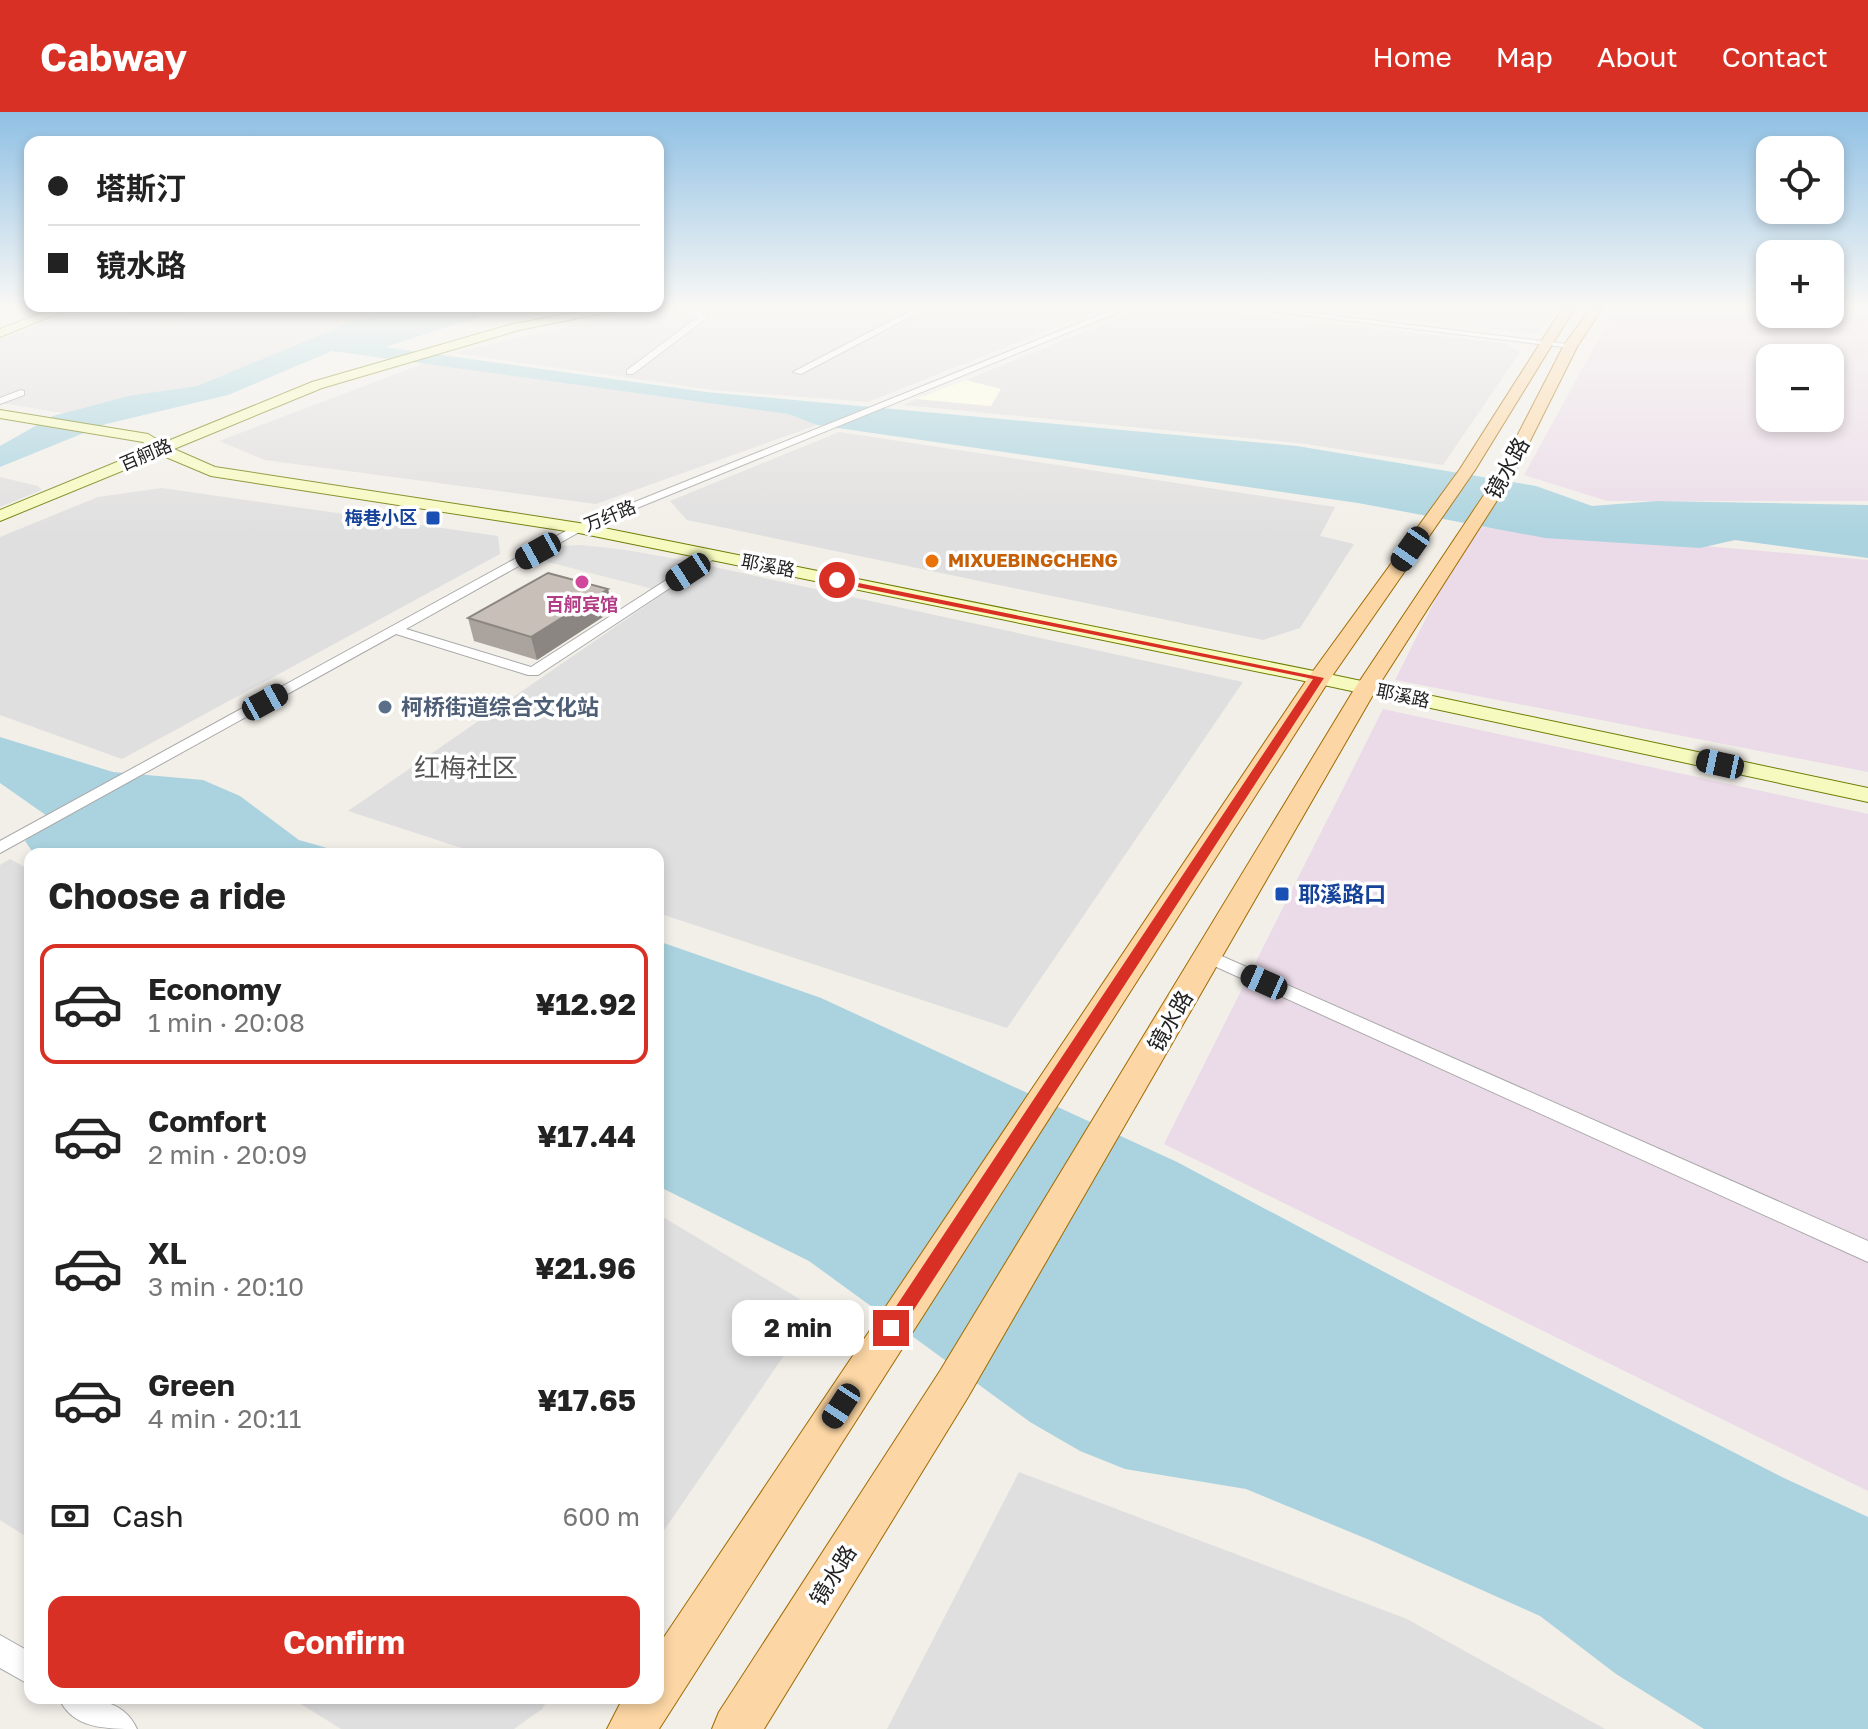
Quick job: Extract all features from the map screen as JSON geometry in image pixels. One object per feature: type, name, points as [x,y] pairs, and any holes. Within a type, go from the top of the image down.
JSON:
[{"type":"main road","name":"镜水路","points":[[664,1679],[1319,678],[1467,470],[1518,384]]},
{"type":"main road","name":"镜水路","points":[[736,1729],[954,1384],[1366,688],[1504,477],[1551,384]]},
{"type":"main road","points":[[631,1729],[647,1704]]},
{"type":"street","name":"百舸路","points":[[0,516],[319,384]]},
{"type":"street","name":"万纤路","points":[[0,848],[579,528],[931,384]]},
{"type":"street","points":[[0,401],[21,393]]},
{"type":"street","name":"耶溪路","points":[[0,414],[148,438],[160,449],[211,471],[579,528],[1319,678],[1868,795]]},
{"type":"street","points":[[396,630],[533,672],[714,555]]},
{"type":"street","points":[[1208,956],[1868,1252]]},
{"type":"street","points":[[0,1650],[24,1666]]},
{"type":"street","points":[[83,1704],[121,1729]]},
{"type":"shaded area","points":[[0,384],[201,384],[128,396],[64,413],[0,403]]},
{"type":"shaded area","points":[[368,384],[578,384],[788,414],[817,425],[596,504],[265,460],[219,441]]},
{"type":"shaded area","points":[[675,384],[912,384],[868,402]]},
{"type":"shaded area","points":[[954,384],[983,384],[1001,389],[991,406],[917,399]]},
{"type":"shaded area","points":[[983,384],[1498,384],[1443,465],[1299,443],[903,405],[917,399],[991,406],[1000,389]]},
{"type":"shaded area","points":[[1574,384],[1756,384],[1756,432],[1844,432],[1844,384],[1868,384],[1868,501],[1607,501],[1524,475]]},
{"type":"shaded area","points":[[839,432],[1335,507],[1320,536],[1354,544],[1300,628],[1263,640],[687,520],[670,501]]},
{"type":"shaded area","points":[[0,477],[38,486],[42,490],[0,507]]},
{"type":"shaded area","name":"梅巷小区","points":[[162,488],[498,536],[500,554],[122,759],[0,715],[0,537],[98,497]]},
{"type":"shaded area","points":[[1472,526],[1868,560],[1868,772],[1395,680]]},
{"type":"shaded area","points":[[581,545],[693,562],[653,589],[540,560],[563,546]]},
{"type":"shaded area","points":[[705,565],[1243,682],[1007,1028],[664,915],[664,848],[462,848],[348,811]]},
{"type":"shaded area","points":[[1383,709],[1868,814],[1868,1491],[1164,1144]]},
{"type":"shaded area","points":[[10,859],[24,867],[24,1535],[0,1520],[0,865]]},
{"type":"shaded area","points":[[664,1218],[816,1309],[664,1530]]},
{"type":"shaded area","points":[[1019,1472],[1407,1619],[1605,1729],[887,1729]]},
{"type":"shaded area","points":[[301,1704],[545,1704],[514,1729],[341,1729]]},
{"type":"water","points":[[253,384],[228,395],[106,424],[0,467],[0,446],[53,416],[128,396],[197,386]]},
{"type":"water","points":[[574,384],[652,384],[1297,446],[1536,486],[1592,506],[1657,501],[1868,505],[1868,558],[1735,540],[1700,548],[1545,538],[1358,503],[817,425],[788,414]]},
{"type":"water","points":[[0,737],[113,772],[203,780],[240,796],[299,840],[327,848],[30,848],[25,841],[50,818],[0,783]]},
{"type":"water","points":[[664,943],[821,998],[1177,1162],[1471,1318],[1784,1478],[1868,1517],[1868,1729],[1704,1729],[1616,1674],[1540,1616],[1372,1541],[1246,1489],[1125,1469],[1080,1451],[1030,1422],[809,1261],[664,1189]]},
{"type":"building","points":[[548,573],[608,589],[531,637],[468,618]]},
{"type":"place","name":"梅巷小区","points":[[433,518]]},
{"type":"place","name":"MIXUEBINGCHENG","points":[[932,561]]},
{"type":"place","name":"百舸宾馆","points":[[582,582]]},
{"type":"place","name":"柯桥街道综合文化站","points":[[385,707]]},
{"type":"place","name":"耶溪路口","points":[[1282,894]]},
{"type":"district","name":"红梅社区","points":[[466,768]]},
{"type":"route","points":[[837,580],[1319,678],[891,1328]]}]
